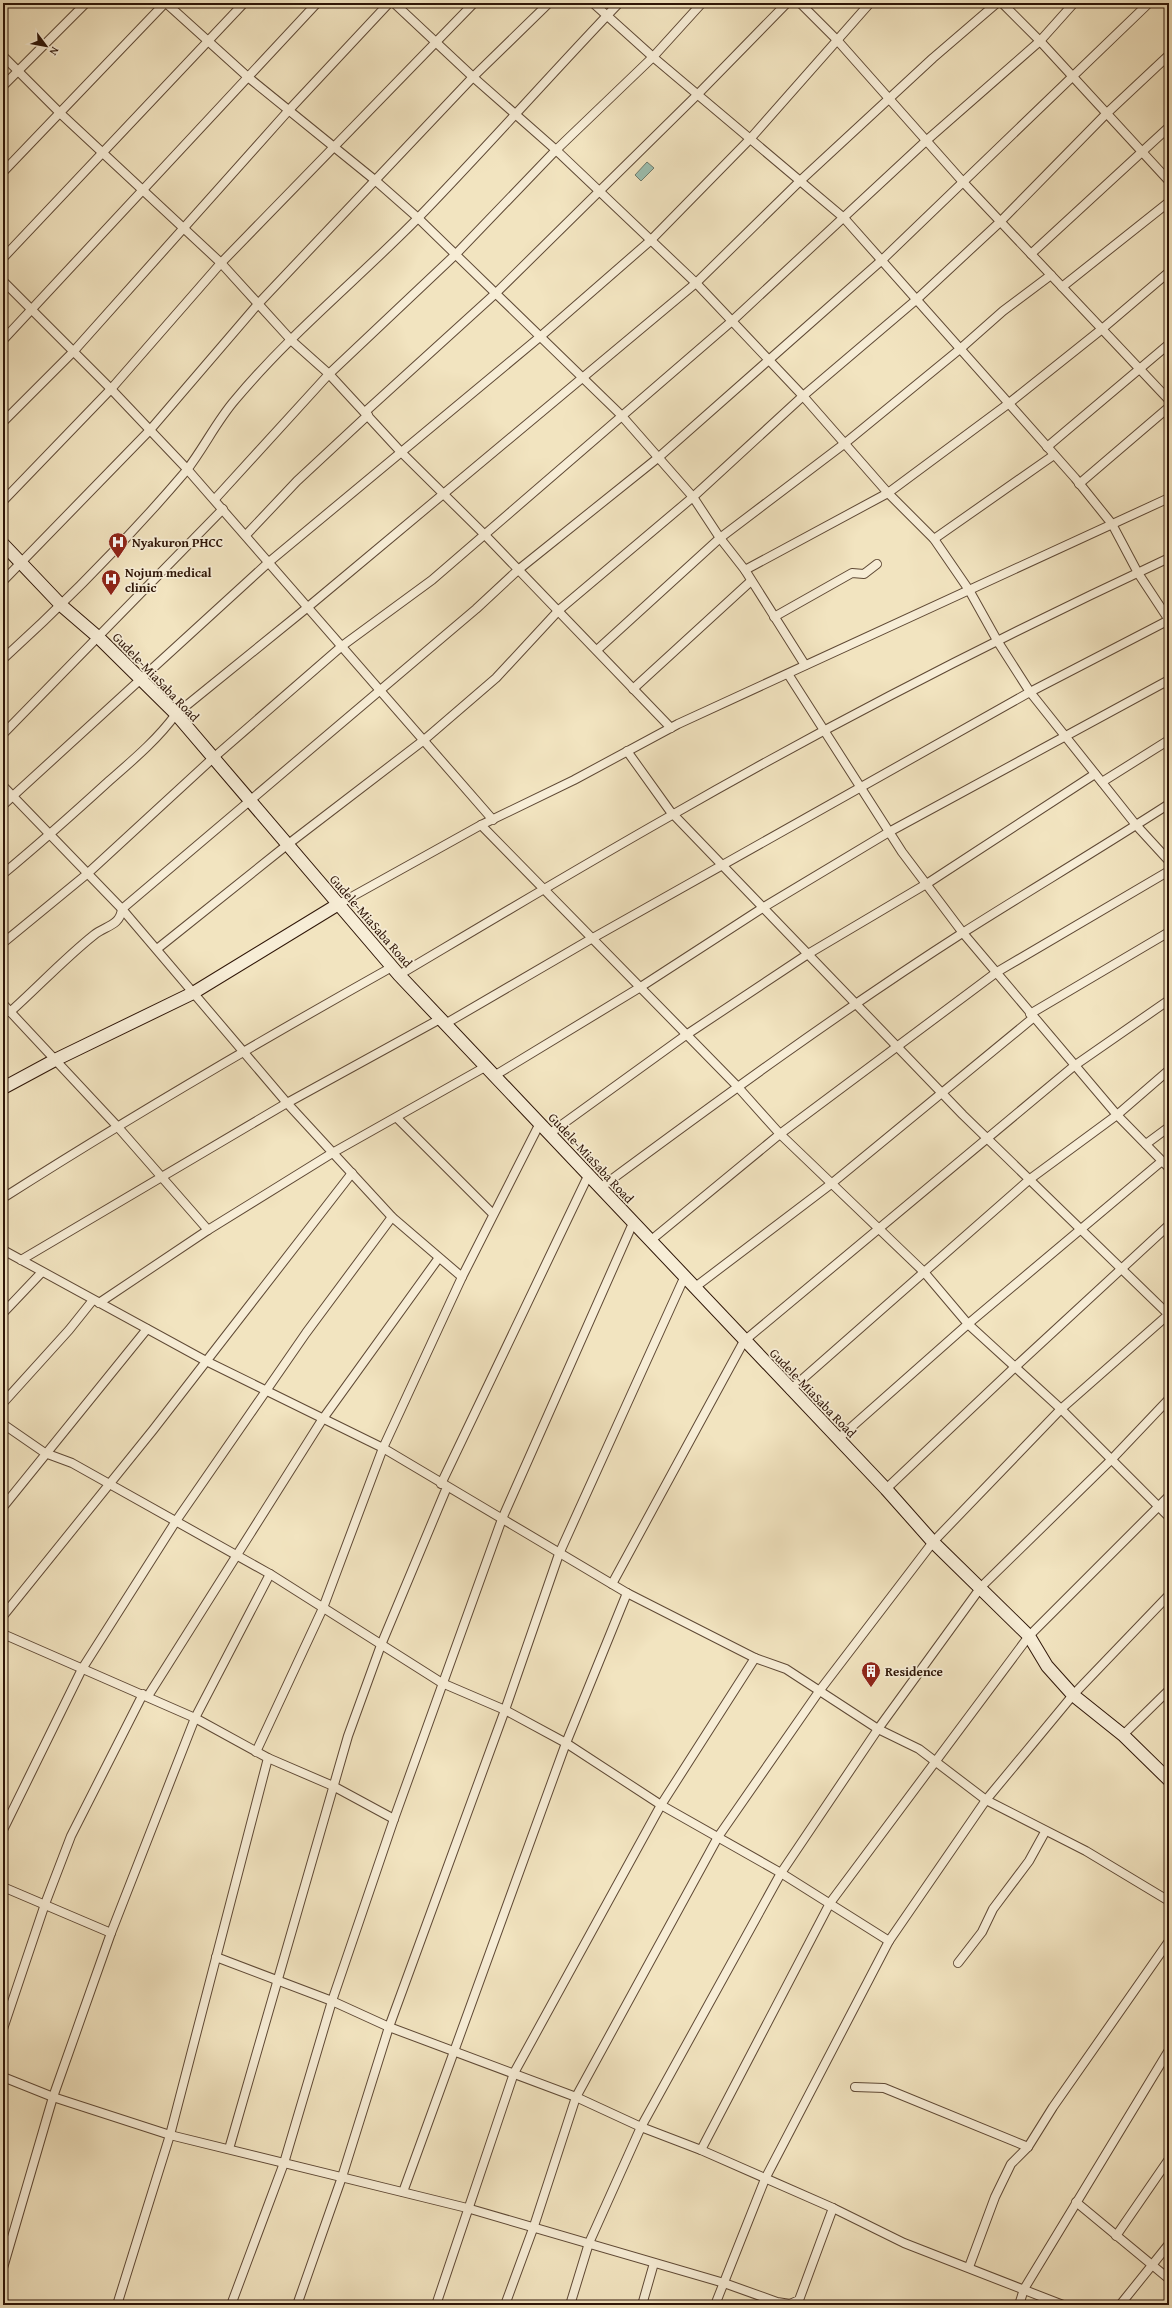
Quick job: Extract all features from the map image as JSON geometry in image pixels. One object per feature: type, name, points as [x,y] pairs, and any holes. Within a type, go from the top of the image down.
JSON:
[{"type":"street","points":[[3,86],[86,3]]},
{"type":"street","points":[[3,172],[61,114],[165,3],[249,78],[376,181],[418,218],[621,415],[693,497],[720,538],[745,570],[805,665]]},
{"type":"street","points":[[3,258],[244,3]]},
{"type":"street","points":[[3,340],[249,78],[317,3]]},
{"type":"street","points":[[3,422],[72,352],[182,227],[389,3]]},
{"type":"street","points":[[394,3],[514,115],[556,150],[650,241],[696,283],[803,396],[888,493],[934,539],[969,590],[998,642],[1030,692],[1136,825],[1169,861]]},
{"type":"street","points":[[3,501],[111,389],[221,264],[333,146],[474,3]]},
{"type":"street","points":[[3,581],[150,430],[258,304],[473,77],[549,3]]},
{"type":"street","points":[[21,1260],[287,1103],[442,1021],[591,939],[1030,692],[1169,620],[1138,573],[1112,524],[1047,447],[844,218],[653,57],[593,3]]},
{"type":"street","points":[[3,659],[62,606],[120,546],[187,469],[212,429],[235,400],[292,341],[418,218],[619,3]]},
{"type":"street","points":[[215,499],[329,374],[456,254],[556,150],[653,57],[702,3]]},
{"type":"street","points":[[246,535],[297,481],[366,413],[496,293],[698,94],[787,3]]},
{"type":"street","points":[[800,3],[837,40],[1000,222],[1169,400]]},
{"type":"street","points":[[3,805],[139,679],[269,562],[400,451],[541,336],[650,241],[750,139],[870,3]]},
{"type":"street","points":[[3,874],[50,835],[162,733],[176,714],[308,607],[696,283],[800,181],[890,100],[933,58],[997,3]]},
{"type":"street","points":[[1002,3],[1040,41],[1169,181]]},
{"type":"street","points":[[3,943],[87,874],[212,759],[342,646],[432,580],[621,415],[732,321],[927,140],[1040,41],[1074,3]]},
{"type":"street","points":[[10,1012],[95,934],[113,925],[118,919],[122,909],[476,609],[518,570],[659,457],[882,260],[1149,3]]},
{"type":"street","points":[[158,949],[287,845],[424,740],[496,678],[558,610],[693,497],[803,396],[916,300],[1000,222],[1106,114],[1169,55]]},
{"type":"street","points":[[3,56],[61,114],[144,190],[221,264],[292,341],[329,374],[400,451],[484,534],[671,728]]},
{"type":"street","points":[[1031,254],[1169,127]]},
{"type":"street","points":[[1062,287],[1169,202]]},
{"type":"street","points":[[745,570],[888,493],[1008,404],[1102,329],[1169,272]]},
{"type":"street","points":[[597,650],[720,538],[844,444],[960,349],[1003,310],[1051,275]]},
{"type":"street","points":[[3,281],[30,311],[111,389],[215,499],[493,820]]},
{"type":"street","points":[[1047,447],[1169,344]]},
{"type":"street","points":[[1079,484],[1169,407]]},
{"type":"street","points":[[934,539],[1054,455]]},
{"type":"street","points":[[3,1088],[56,1060],[193,993],[337,904],[481,826],[671,728],[1169,498]]},
{"type":"street","points":[[3,734],[223,509]]},
{"type":"street","name":"Gudele-MiaSaba Road","points":[[3,544],[62,606],[98,637],[176,714],[212,759],[395,971],[540,1123],[790,1390],[886,1489],[933,1542],[981,1587],[1029,1636],[1047,1666],[1073,1695],[1123,1735],[1169,1780]]},
{"type":"street","points":[[3,1198],[117,1126],[242,1051],[395,971],[544,890],[673,814],[825,730],[998,642],[1169,558]]},
{"type":"street","points":[[774,617],[852,573],[864,574],[877,564]]},
{"type":"street","points":[[633,689],[751,581]]},
{"type":"street","points":[[788,674],[902,852],[928,883],[963,933],[1074,1066],[1117,1115],[1169,1168]]},
{"type":"street","points":[[3,1403],[96,1302],[208,1230],[334,1152],[490,1071],[639,988],[764,907],[889,832],[1065,735],[1169,680]]},
{"type":"street","points":[[1102,782],[1169,740]]},
{"type":"street","points":[[504,2305],[534,2226],[576,2097],[718,1837],[820,1690],[933,1542],[1060,1409],[1169,1315],[986,1137],[722,865],[673,814],[627,751]]},
{"type":"street","points":[[549,1134],[686,1035],[808,954],[928,883],[1095,774]]},
{"type":"street","points":[[3,786],[122,909],[158,949],[193,993],[287,1103],[334,1152],[392,1217],[462,1277]]},
{"type":"street","points":[[600,1188],[737,1086],[856,1004],[963,933],[1169,804]]},
{"type":"street","points":[[481,826],[737,1086],[780,1134],[924,1272],[968,1324],[1060,1409],[1169,1517]]},
{"type":"street","points":[[650,1241],[780,1134],[896,1045],[997,972],[1169,871]]},
{"type":"street","points":[[694,1288],[831,1184],[1032,1016],[1169,932]]},
{"type":"street","points":[[612,1584],[744,1341],[880,1229],[986,1137],[1074,1066],[1169,1000]]},
{"type":"street","points":[[3,1004],[117,1126],[208,1230]]},
{"type":"street","points":[[790,1390],[1030,1179],[1117,1115],[1169,1070]]},
{"type":"street","points":[[397,1118],[493,1214]]},
{"type":"street","points":[[256,1752],[323,1608],[382,1448],[462,1277],[540,1123]]},
{"type":"street","points":[[1146,1144],[1169,1127]]},
{"type":"street","points":[[838,1439],[968,1324],[1162,1161]]},
{"type":"street","points":[[3,1616],[206,1361],[352,1173]]},
{"type":"street","points":[[229,2149],[348,1736],[381,1645],[444,1485],[588,1176]]},
{"type":"street","points":[[3,1830],[82,1669],[176,1521],[266,1391],[392,1217]]},
{"type":"street","points":[[231,2305],[284,2163],[332,2000],[394,1819],[502,1519],[633,1223]]},
{"type":"street","points":[[886,1489],[1121,1268],[1169,1225]]},
{"type":"street","points":[[3,1250],[206,1361],[322,1420],[382,1448],[627,1593],[755,1658],[786,1669],[878,1729],[919,1749],[986,1800],[1045,1832],[1086,1851],[1169,1901]]},
{"type":"street","points":[[3,2029],[45,1904],[71,1836],[146,1695],[322,1420],[438,1258]]},
{"type":"street","points":[[3,1313],[42,1272]]},
{"type":"street","points":[[297,2305],[342,2177],[389,2027],[505,1710],[559,1554],[684,1278]]},
{"type":"street","points":[[3,1507],[146,1329]]},
{"type":"street","points":[[570,2305],[589,2243],[641,2126],[782,1873],[878,1729],[981,1587],[1111,1460],[1169,1399]]},
{"type":"street","points":[[3,1424],[45,1453],[72,1463],[270,1574],[442,1683],[505,1710],[566,1743],[661,1805],[782,1873],[889,1941]]},
{"type":"street","points":[[701,2150],[830,1903],[1029,1636],[1169,1496]]},
{"type":"street","points":[[3,2268],[53,2097],[111,1933],[196,1718],[270,1574]]},
{"type":"street","points":[[403,2192],[456,2050],[566,1743],[627,1593]]},
{"type":"street","points":[[715,2305],[765,2179],[889,1941],[986,1800],[1073,1695],[1169,1595]]},
{"type":"street","points":[[3,1634],[196,1718],[256,1752],[333,1786],[394,1819]]},
{"type":"street","points":[[436,2305],[467,2208],[514,2073],[661,1805],[755,1658]]},
{"type":"street","points":[[1123,1735],[1169,1690]]},
{"type":"street","points":[[117,2305],[170,2135],[268,1758]]},
{"type":"street","points":[[958,1963],[982,1932],[993,1909],[1029,1861],[1045,1832]]},
{"type":"street","points":[[3,1887],[111,1933]]},
{"type":"street","points":[[969,2267],[995,2197],[1011,2164],[1028,2147],[1053,2106],[1169,1941]]},
{"type":"street","points":[[216,1957],[332,2000],[389,2027],[456,2050],[576,2097],[833,2208],[904,2243],[1064,2305]]},
{"type":"street","points":[[1019,2305],[1024,2289],[1169,2050]]},
{"type":"street","points":[[3,2077],[53,2097],[170,2135],[403,2192],[534,2226],[724,2283],[777,2304],[790,2304],[799,2300],[833,2208]]},
{"type":"street","points":[[856,2087],[884,2088],[1028,2147]]},
{"type":"street","points":[[1116,2236],[1169,2159]]},
{"type":"street","points":[[1076,2202],[1169,2279]]},
{"type":"street","points":[[1120,2305],[1148,2268],[1169,2244]]},
{"type":"street","points":[[642,2305],[654,2262]]},
{"type":"shaded area","points":[[647,162],[654,168],[641,181],[635,175]]},
{"type":"place","name":"Nyakuron PHCC","points":[[118,559]]},
{"type":"place","name":"Nojum medical clinic","points":[[111,596]]},
{"type":"place","name":"Residence","points":[[871,1688]]}]
